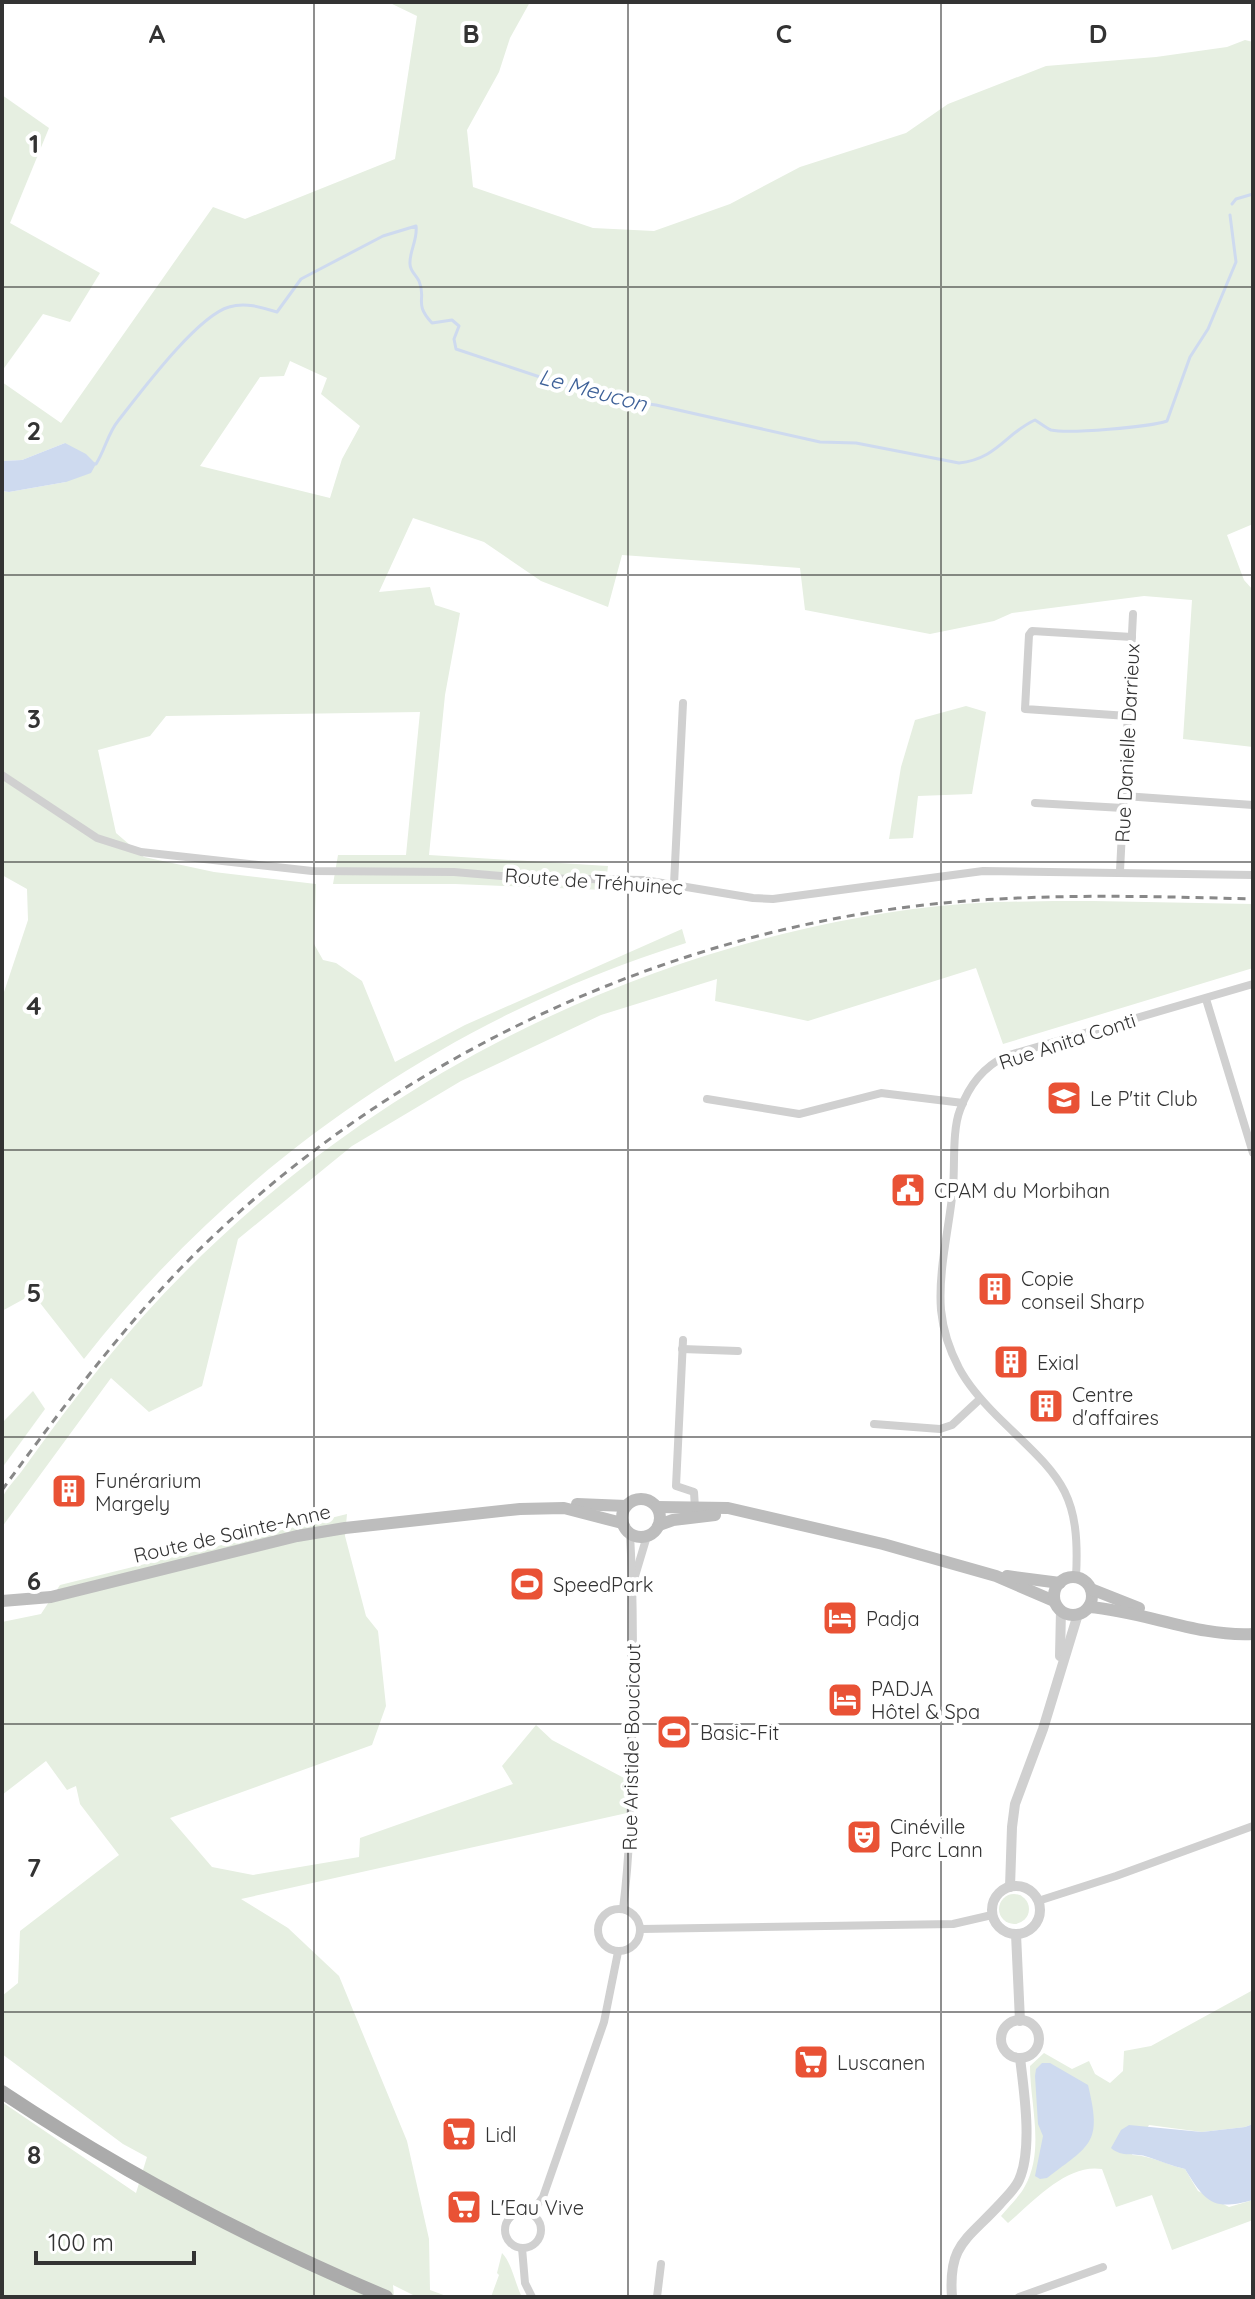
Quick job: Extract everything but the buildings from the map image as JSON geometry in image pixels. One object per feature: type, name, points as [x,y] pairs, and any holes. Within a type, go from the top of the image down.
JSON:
[{"type":"main road","points":[[746,1513],[673,1520],[659,1525],[647,1536],[626,1528],[626,1506],[642,1498],[657,1507],[728,1508],[883,1544],[996,1576],[1058,1605],[1066,1614],[1115,1609],[1212,1633],[1253,1634]]},
{"type":"main road","name":"Route de Sainte-Anne","points":[[520,1509],[555,1502],[626,1506]]},
{"type":"main road","points":[[657,1507],[659,1525]]},
{"type":"main road","name":"Route de Sainte-Anne","points":[[2,1601],[51,1597],[297,1536],[345,1528],[520,1509],[564,1508],[626,1528]]},
{"type":"main road","points":[[996,1576],[1060,1583],[1076,1577],[1085,1581],[1091,1589],[1160,1619]]},
{"type":"main road","points":[[1058,1605],[1055,1591],[1060,1583]]},
{"type":"main road","points":[[1084,1611],[1092,1598],[1091,1589]]},
{"type":"main road","points":[[2,2092],[64,2133],[167,2193],[252,2237],[386,2297]]},
{"type":"street","name":"Rue Danielle Darrieux","points":[[1120,871],[1133,614]]},
{"type":"street","points":[[1128,716],[1025,709],[1029,635],[1032,631],[1132,637]]},
{"type":"street","points":[[674,884],[683,703]]},
{"type":"street","name":"Route de Tréhuinec","points":[[2,775],[97,838],[141,852],[312,871],[454,872],[674,884],[773,899],[983,871],[1253,875]]},
{"type":"street","points":[[1124,796],[1253,805]]},
{"type":"street","points":[[1035,803],[1123,808]]},
{"type":"street","name":"Rue Anita Conti","points":[[1076,1577],[1078,1537],[1068,1496],[1039,1455],[980,1399],[960,1370],[943,1326],[940,1291],[949,1226],[958,1113],[978,1075],[1006,1056],[1253,984]]},
{"type":"street","points":[[1206,999],[1253,1153]]},
{"type":"street","points":[[707,1099],[799,1114],[881,1093],[963,1103]]},
{"type":"street","points":[[695,1508],[694,1492],[676,1486],[683,1344],[738,1351]]},
{"type":"street","points":[[874,1424],[940,1429],[952,1425],[980,1399]]},
{"type":"street","name":"Rue Aristide Boucicaut","points":[[623,1909],[630,1860],[633,1584],[626,1528]]},
{"type":"street","name":"Rue Aristide Boucicaut","points":[[633,1584],[647,1536]]},
{"type":"street","points":[[1058,1605],[1060,1670]]},
{"type":"street","points":[[1010,1887],[1015,1804],[1043,1729],[1060,1670],[1084,1611]]},
{"type":"street","points":[[1038,1901],[1253,1826]]},
{"type":"street","points":[[1024,1887],[1038,1901],[1036,1923],[1024,1933],[1001,1929],[992,1915],[993,1901],[1003,1889],[1024,1887]]},
{"type":"street","points":[[623,1909],[636,1916],[641,1929],[634,1945],[618,1952],[603,1944],[597,1927],[606,1913],[623,1909]]},
{"type":"street","points":[[641,1929],[953,1924],[992,1915]]},
{"type":"street","points":[[1016,1934],[1020,2021]]},
{"type":"street","points":[[531,2214],[543,2197],[604,2022],[618,1952]]},
{"type":"street","points":[[1020,2021],[1031,2024],[1039,2039],[1035,2050],[1020,2058],[1009,2055],[1001,2040],[1005,2029],[1020,2021]]},
{"type":"street","points":[[952,2297],[951,2265],[958,2248],[1009,2195],[1019,2180],[1026,2120],[1020,2058]]},
{"type":"street","points":[[513,2214],[531,2214],[539,2222],[541,2234],[532,2246],[522,2248],[507,2239],[506,2223],[513,2214]]},
{"type":"street","points":[[522,2248],[525,2283],[532,2297]]},
{"type":"street","points":[[657,2297],[661,2264]]},
{"type":"street","points":[[1019,2297],[1103,2267]]},
{"type":"shaded area","points":[[388,2],[530,2],[510,38],[499,72],[467,130],[473,187],[593,228],[654,231],[730,204],[800,167],[906,133],[948,104],[1046,66],[1156,57],[1227,47],[1245,40],[1253,42],[1253,524],[1227,535],[1244,580],[1253,590],[1253,747],[1183,739],[1192,600],[1144,596],[1012,613],[994,621],[930,634],[805,610],[800,568],[622,555],[608,607],[541,581],[484,542],[413,518],[379,592],[430,587],[435,605],[460,613],[445,695],[429,855],[608,866],[605,890],[455,884],[333,884],[338,855],[406,855],[420,712],[166,716],[150,736],[98,750],[116,833],[144,857],[214,872],[316,884],[314,944],[323,960],[336,963],[362,981],[395,1062],[465,1025],[682,929],[686,943],[598,974],[513,1012],[432,1055],[354,1105],[279,1161],[209,1222],[144,1288],[84,1359],[33,1294],[2,1311],[2,998],[28,920],[27,889],[2,875],[2,491],[66,482],[65,443],[22,460],[2,461],[2,382],[61,423],[213,207],[245,219],[395,159],[417,16]],"holes":[[[290,361],[327,378],[321,394],[360,426],[342,459],[330,498],[200,466],[260,377],[284,376]]]},
{"type":"shaded area","points":[[2,95],[49,128],[10,223],[100,273],[70,322],[43,314],[2,371]]},
{"type":"shaded area","points":[[966,706],[986,712],[972,794],[918,796],[913,838],[889,839],[901,767],[915,720]]},
{"type":"shaded area","points":[[1093,901],[1253,904],[1253,968],[1003,1044],[976,968],[808,1021],[715,1001],[717,979],[601,1015],[461,1081],[352,1146],[238,1239],[202,1386],[149,1412],[111,1378],[2,1527],[1,1503],[8,1488],[101,1366],[180,1277],[268,1196],[362,1124],[464,1061],[570,1007],[681,964],[796,931],[936,906]]},
{"type":"shaded area","points":[[33,1391],[45,1409],[2,1468],[2,1423]]},
{"type":"shaded area","points":[[347,1514],[345,1536],[366,1616],[378,1631],[386,1706],[372,1745],[170,1818],[212,1867],[253,1875],[359,1857],[360,1838],[513,1784],[502,1766],[536,1725],[552,1740],[624,1778],[627,1813],[241,1899],[288,1928],[339,1976],[407,2141],[429,2239],[430,2290],[449,2297],[417,2297],[393,2285],[394,2297],[2,2297],[2,2102],[136,2193],[147,2157],[123,2144],[2,2054],[2,1996],[18,1983],[20,1931],[119,1855],[80,1804],[76,1786],[67,1790],[46,1761],[2,1795],[2,1622],[41,1614],[60,1585]]},
{"type":"shaded area","points":[[1014,1894],[1025,1898],[1029,1909],[1025,1920],[1014,1924],[1003,1920],[999,1909],[1003,1898]]},
{"type":"shaded area","points":[[1253,1990],[1253,2124],[1202,2132],[1149,2125],[1132,2155],[1185,2169],[1198,2191],[1229,2207],[1253,2200],[1253,2220],[1172,2250],[1152,2195],[1116,2207],[1102,2169],[1076,2172],[1063,2178],[1008,2223],[1001,2216],[1023,2190],[1031,2172],[1035,2127],[1030,2066],[1044,2053],[1072,2069],[1089,2061],[1095,2074],[1110,2083],[1123,2071],[1124,2051],[1151,2046]]},
{"type":"shaded area","points":[[502,2253],[522,2297],[491,2297],[499,2275]]},
{"type":"water","points":[[65,443],[86,454],[96,464],[91,473],[66,482],[2,491],[2,461],[22,460]]},
{"type":"water","points":[[1042,2063],[1050,2063],[1088,2085],[1094,2119],[1090,2140],[1083,2149],[1047,2178],[1040,2179],[1035,2176],[1043,2136],[1038,2124],[1035,2076],[1036,2069]]},
{"type":"water","points":[[1253,2124],[1253,2200],[1228,2205],[1205,2197],[1185,2169],[1111,2148],[1121,2130],[1129,2125],[1202,2132]]},
{"type":"waterway","name":"Le Meucon","points":[[1232,204],[1236,199],[1253,194]]},
{"type":"waterway","name":"Le Meucon","points":[[93,464],[99,459],[115,426],[154,375],[216,313],[241,305],[277,312],[301,279],[383,236],[416,226],[410,264],[421,287],[423,311],[432,323],[452,320],[459,326],[454,339],[456,349],[582,391],[820,442],[856,443],[959,463],[972,461],[992,451],[1035,420],[1051,430],[1060,431],[1158,423],[1167,421],[1190,357],[1208,329],[1236,262],[1230,215]]},
{"type":"railway","points":[[2,1490],[133,1321],[181,1268],[257,1197],[340,1132],[428,1074],[522,1024],[619,981],[719,947],[821,921],[965,901],[1129,896],[1253,899]]},
{"type":"place","name":"Le P'tit Club","points":[[1064,1098]]},
{"type":"place","name":"CPAM du Morbihan","points":[[908,1190]]},
{"type":"place","name":"Copie conseil Sharp","points":[[995,1289]]},
{"type":"place","name":"Exial","points":[[1011,1362]]},
{"type":"place","name":"Centre d'affaires","points":[[1046,1406]]},
{"type":"place","name":"Funérarium Margely","points":[[69,1491]]},
{"type":"place","name":"SpeedPark","points":[[527,1584]]},
{"type":"place","name":"Padja","points":[[840,1618]]},
{"type":"place","name":"PADJA Hôtel & Spa","points":[[845,1700]]},
{"type":"place","name":"Basic-Fit","points":[[674,1732]]},
{"type":"place","name":"Cinéville Parc Lann","points":[[864,1837]]},
{"type":"place","name":"Luscanen","points":[[811,2062]]},
{"type":"place","name":"Lidl","points":[[459,2134]]},
{"type":"place","name":"L'Eau Vive","points":[[464,2207]]}]
